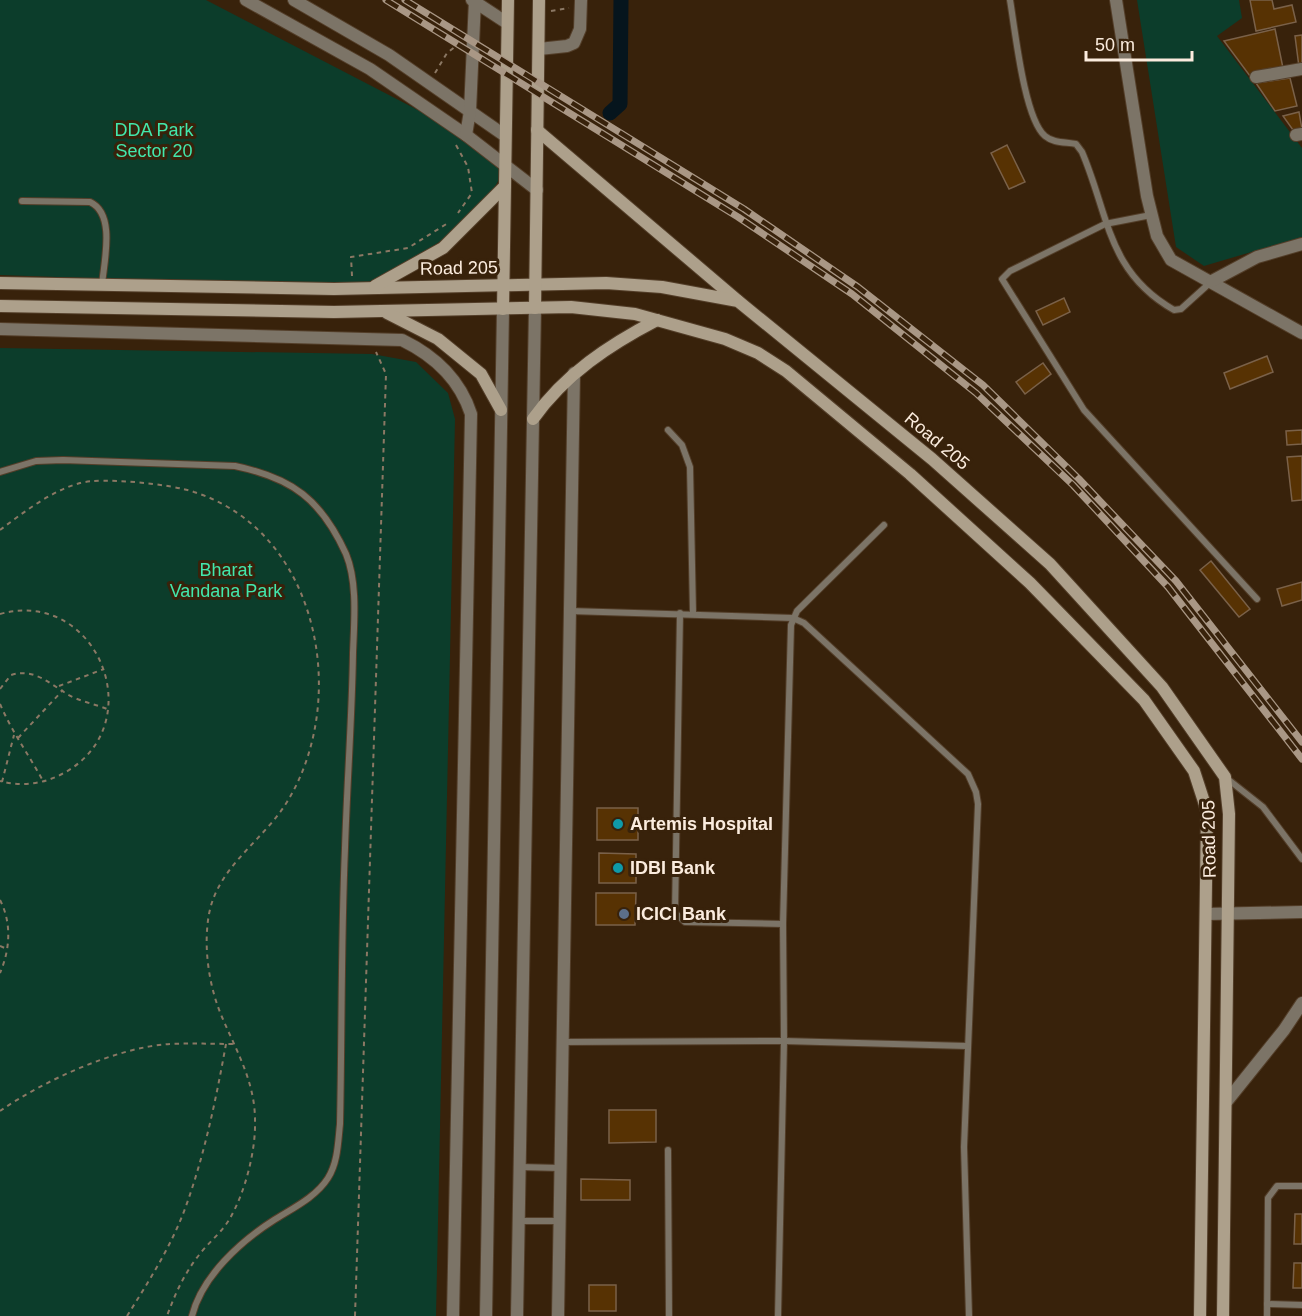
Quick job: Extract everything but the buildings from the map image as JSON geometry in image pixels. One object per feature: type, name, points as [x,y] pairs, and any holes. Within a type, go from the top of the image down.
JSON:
[{"type":"main road","points":[[503,309],[506,167],[504,135],[508,0]]},
{"type":"main road","points":[[535,308],[540,0]]},
{"type":"main road","points":[[537,130],[738,301]]},
{"type":"main road","points":[[371,288],[443,248],[505,186]]},
{"type":"main road","name":"Road 205","points":[[0,283],[353,288],[617,284],[662,287],[738,301],[932,459],[1050,564],[1162,687],[1224,777],[1229,814],[1223,1316]]},
{"type":"main road","name":"Road 205","points":[[0,306],[384,311],[571,307],[635,314],[725,339],[758,353],[786,371],[910,474],[1030,583],[1144,700],[1194,771],[1207,811],[1200,1316]]},
{"type":"main road","points":[[384,311],[438,339],[481,374],[501,410]]},
{"type":"main road","points":[[533,419],[552,393],[574,373],[626,336],[657,320]]},
{"type":"street","points":[[246,0],[370,69],[466,135],[537,190]]},
{"type":"street","points":[[294,0],[389,55],[504,135]]},
{"type":"street","points":[[1116,0],[1151,215],[1157,236],[1172,260],[1302,333]]},
{"type":"street","points":[[466,135],[470,111],[474,1]]},
{"type":"street","points":[[474,1],[507,23]]},
{"type":"street","points":[[538,49],[567,46],[574,43],[580,29],[577,4]]},
{"type":"street","points":[[1256,77],[1302,69]]},
{"type":"street","points":[[1212,281],[1257,257],[1302,244]]},
{"type":"street","points":[[517,1316],[535,308]]},
{"type":"street","points":[[486,1316],[503,309]]},
{"type":"street","points":[[0,329],[362,337],[402,340],[420,349],[451,375],[465,395],[471,414],[453,1316]]},
{"type":"street","points":[[558,1316],[574,373]]},
{"type":"street","points":[[1206,914],[1302,912]]},
{"type":"street","points":[[1227,1101],[1284,1030],[1302,1003]]},
{"type":"lane","points":[[1010,0],[1032,115],[1043,135],[1053,141],[1076,144],[1082,152],[1105,224],[1133,278],[1174,310],[1180,309],[1212,281]]},
{"type":"lane","points":[[22,201],[90,202],[98,206],[105,220],[102,285]]},
{"type":"lane","points":[[1151,215],[1105,224],[1010,271],[1002,279],[1084,410],[1257,599]]},
{"type":"lane","points":[[668,430],[682,445],[690,467],[693,613]]},
{"type":"lane","points":[[0,472],[36,461],[63,460],[235,466],[259,471],[281,479],[313,502],[324,516],[347,556],[354,617],[345,850],[340,1124],[336,1157],[329,1177],[316,1193],[266,1225],[232,1252],[212,1277],[192,1316]]},
{"type":"lane","points":[[778,1316],[784,1041],[783,924],[793,618],[884,525]]},
{"type":"lane","points":[[570,610],[793,618],[804,623],[968,774],[976,792],[974,942],[967,1046],[964,1147],[969,1316]]},
{"type":"lane","points":[[680,613],[675,913],[686,922],[783,924]]},
{"type":"lane","points":[[1224,777],[1263,807],[1302,859]]},
{"type":"lane","points":[[562,1042],[784,1041],[967,1046]]},
{"type":"lane","points":[[668,1150],[669,1316]]},
{"type":"lane","points":[[519,1167],[560,1168]]},
{"type":"lane","points":[[1267,1316],[1269,1198],[1277,1186],[1302,1186]]},
{"type":"lane","points":[[519,1221],[559,1221]]},
{"type":"lane","points":[[1267,1304],[1302,1305]]},
{"type":"path","points":[[539,14],[577,4]]},
{"type":"path","points":[[429,82],[447,53],[473,34]]},
{"type":"path","points":[[353,288],[351,257],[408,248],[453,220],[472,193],[468,167],[455,142]]},
{"type":"path","points":[[355,1316],[386,374],[375,347],[362,337]]},
{"type":"path","points":[[0,530],[33,507],[82,483],[174,485],[222,504],[251,521],[288,565],[313,623],[318,684],[316,713],[303,769],[287,803],[221,882],[209,913],[208,947],[214,993],[251,1091],[255,1120],[252,1148],[239,1198],[228,1222],[198,1257],[179,1285],[167,1316]]},
{"type":"path","points":[[0,614],[25,610],[58,618],[86,638],[105,669],[108,682],[108,709],[102,732],[83,759],[70,770],[43,781],[22,784],[1,781],[14,735]]},
{"type":"path","points":[[59,687],[105,669]]},
{"type":"path","points":[[0,688],[11,675],[22,673],[42,678],[63,690],[108,709]]},
{"type":"path","points":[[18,738],[63,690]]},
{"type":"path","points":[[0,704],[14,735],[43,781]]},
{"type":"path","points":[[0,900],[7,921],[7,949],[0,973]]},
{"type":"path","points":[[0,946],[7,949]]},
{"type":"path","points":[[0,1111],[56,1079],[134,1050],[169,1044],[235,1044]]},
{"type":"path","points":[[127,1316],[153,1275],[186,1208],[210,1129],[226,1044]]},
{"type":"green space","name":"DDA Park Sector 20","points":[[0,0],[206,0],[466,135],[506,167],[479,215],[371,288],[0,275]]},
{"type":"green space","points":[[1137,0],[1239,0],[1242,18],[1217,36],[1302,148],[1302,237],[1204,266],[1176,247]]},
{"type":"green space","name":"Bharat Vandana Park","points":[[0,348],[372,354],[416,362],[448,393],[455,419],[436,1316],[0,1316]]},
{"type":"waterway","points":[[610,113],[620,104],[621,0]]},
{"type":"railway","points":[[386,0],[738,217],[852,294],[976,393],[1073,485],[1168,587],[1302,759]]},
{"type":"railway","points":[[405,0],[744,209],[858,287],[983,385],[1079,479],[1176,581],[1302,742]]},
{"type":"place","name":"Artemis Hospital","points":[[618,824]]},
{"type":"place","name":"IDBI Bank","points":[[618,868]]},
{"type":"place","name":"ICICI Bank","points":[[624,914]]}]
